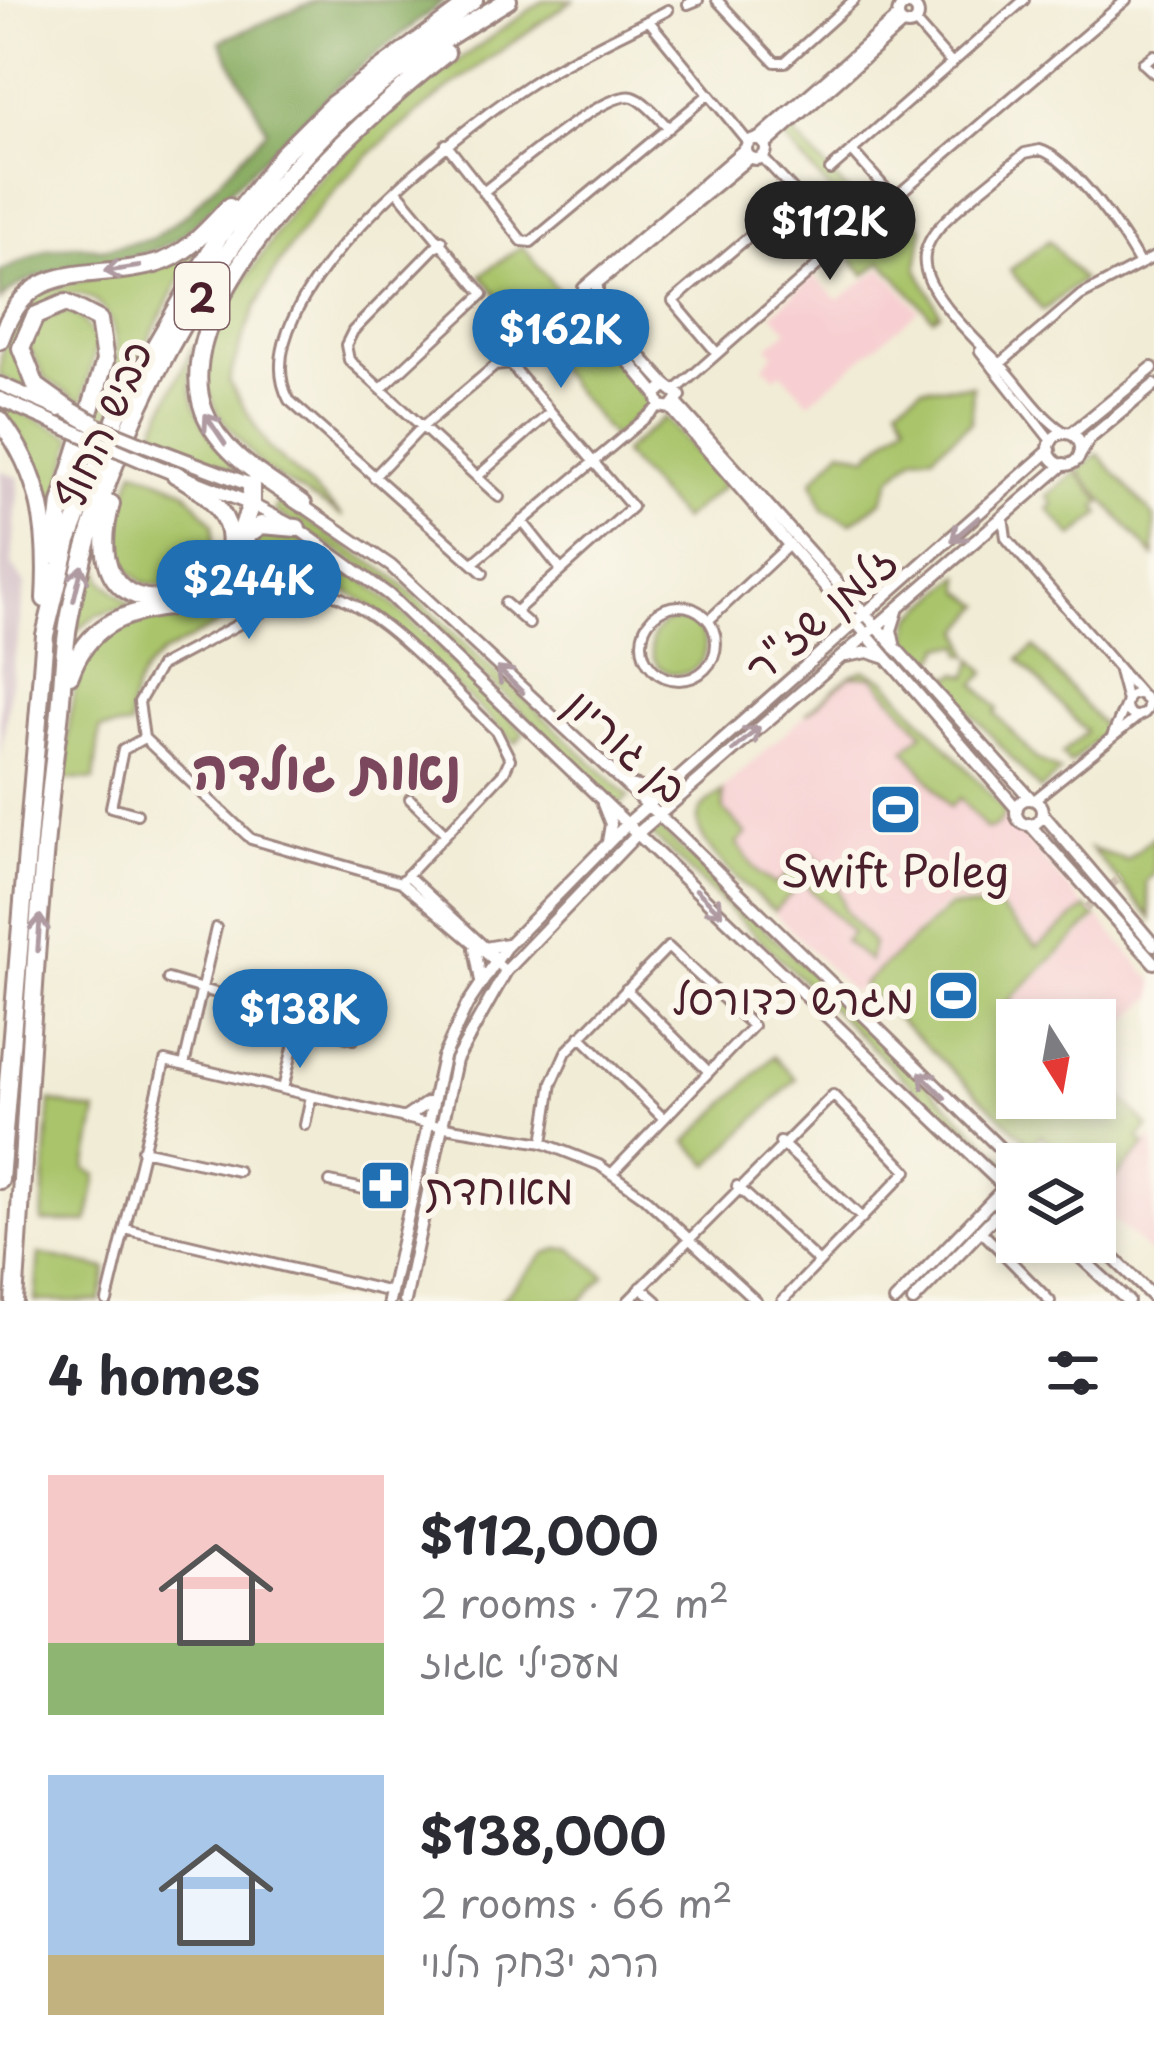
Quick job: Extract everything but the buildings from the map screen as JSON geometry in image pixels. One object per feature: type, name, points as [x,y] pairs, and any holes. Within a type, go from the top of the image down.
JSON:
[{"type":"highway","name":"כביש החוף","points":[[0,1180],[45,635],[68,541],[134,375],[218,238],[281,156],[332,105],[474,0]]},
{"type":"highway","name":"כביש החוף","points":[[14,1301],[46,814],[69,622],[93,526],[152,386],[238,239],[328,133],[447,38],[508,0]]},
{"type":"highway","points":[[303,504],[247,465],[211,426],[195,376],[207,328],[255,244],[336,148],[404,85],[525,0]]},
{"type":"highway","points":[[0,323],[27,286],[156,264],[179,254],[281,156]]},
{"type":"highway","points":[[0,340],[26,292],[70,276]]},
{"type":"highway","points":[[45,635],[62,503],[106,352],[99,320],[66,302],[35,316],[21,348],[36,386],[69,418],[94,424]]},
{"type":"highway","points":[[152,386],[114,494],[105,540],[110,567],[120,581],[157,600],[200,590],[219,569],[226,551],[225,525],[216,505],[175,473]]},
{"type":"highway","points":[[0,420],[32,471],[44,506],[39,695]]},
{"type":"highway","points":[[62,698],[79,653],[100,627],[130,613],[204,596],[225,573],[251,494]]},
{"type":"highway","points":[[235,550],[254,527],[279,523],[297,528]]},
{"type":"main road","points":[[0,384],[143,461],[251,494]]},
{"type":"main road","points":[[0,398],[69,418]]},
{"type":"main road","name":"בן גוריון","points":[[94,424],[251,494]]},
{"type":"street","points":[[717,0],[775,62],[785,62],[854,0]]},
{"type":"street","points":[[590,304],[597,284],[907,11],[930,0]]},
{"type":"street","points":[[830,170],[1024,0]]},
{"type":"street","points":[[1108,0],[1115,9]]},
{"type":"street","points":[[852,152],[894,198],[1126,0]]},
{"type":"street","points":[[483,573],[289,400],[279,381],[279,356],[288,330],[321,274],[446,144],[558,67],[668,10]]},
{"type":"street","points":[[907,11],[952,64]]},
{"type":"street","points":[[473,563],[666,403],[672,387],[718,353],[836,249],[838,238],[649,21]]},
{"type":"street","points":[[1154,55],[1143,63],[1154,73]]},
{"type":"street","points":[[446,144],[523,241],[531,242],[709,94]]},
{"type":"street","points":[[483,192],[583,117],[622,97],[639,100],[669,128]]},
{"type":"street","points":[[1139,263],[1127,241],[1061,161],[1048,151],[1033,150],[943,223],[928,242],[922,263],[928,285],[950,319],[1068,434],[1081,453],[1088,439],[1154,375]]},
{"type":"street","points":[[381,390],[483,294],[397,190]]},
{"type":"street","points":[[718,353],[673,301],[799,195]]},
{"type":"street","points":[[442,240],[394,285],[346,345],[349,360],[499,497]]},
{"type":"street","points":[[996,366],[1080,296],[1154,256]]},
{"type":"street","points":[[590,304],[672,387]]},
{"type":"street","points":[[590,304],[666,403],[861,620],[1017,809],[1020,820],[1029,824],[1154,963]]},
{"type":"street","points":[[374,477],[420,429],[504,363],[632,508],[515,612]]},
{"type":"street","points":[[996,366],[1064,464]]},
{"type":"street","points":[[1068,434],[1154,375]]},
{"type":"street","points":[[666,403],[672,387]]},
{"type":"street","points":[[666,403],[721,447],[792,543]]},
{"type":"street","points":[[478,476],[551,412]]},
{"type":"street","name":"זלמן שז\"ר","points":[[499,965],[510,943],[628,823],[1068,434]]},
{"type":"street","name":"זלמן שז\"ר","points":[[499,965],[638,833],[1004,514],[1081,453]]},
{"type":"street","name":"בן גוריון","points":[[251,494],[303,504],[391,566],[681,836],[996,1144]]},
{"type":"street","name":"בן גוריון","points":[[251,494],[389,595],[994,1178]]},
{"type":"street","points":[[1004,514],[1006,538],[1148,706],[1037,805],[1029,824]]},
{"type":"street","points":[[522,521],[562,570]]},
{"type":"street","points":[[981,534],[1006,538]]},
{"type":"street","points":[[709,620],[792,543]]},
{"type":"street","points":[[408,881],[445,833],[504,772],[510,758],[506,742],[355,602],[323,588],[286,596],[160,666],[139,702],[144,738],[251,839],[408,881],[499,965]]},
{"type":"street","points":[[505,603],[529,624]]},
{"type":"street","points":[[847,605],[861,608],[880,603]]},
{"type":"street","points":[[840,638],[847,625],[847,605]]},
{"type":"street","points":[[900,605],[891,636],[911,670]]},
{"type":"street","points":[[682,606],[709,620],[716,652],[699,674],[676,680],[650,667],[642,637],[658,612],[682,606]]},
{"type":"street","points":[[870,631],[1037,805],[1154,945]]},
{"type":"street","points":[[838,659],[868,652],[889,659]]},
{"type":"street","points":[[1113,660],[1131,714],[1140,715]]},
{"type":"street","points":[[1112,735],[1134,695],[1145,699]]},
{"type":"street","points":[[136,814],[111,807],[112,792],[123,750],[144,738]]},
{"type":"street","points":[[623,782],[649,790],[676,782]]},
{"type":"street","points":[[596,790],[609,815],[608,842]]},
{"type":"street","points":[[679,798],[672,816],[681,836]]},
{"type":"street","points":[[410,799],[445,833]]},
{"type":"street","points":[[1017,809],[1037,805]]},
{"type":"street","points":[[616,854],[635,849],[659,854]]},
{"type":"street","points":[[184,1065],[215,928]]},
{"type":"street","points":[[480,949],[510,943]]},
{"type":"street","points":[[543,1143],[552,1083],[580,1036],[668,946],[753,1026],[613,1172]]},
{"type":"street","points":[[480,949],[481,986]]},
{"type":"street","points":[[125,1229],[390,1297],[434,1090],[458,1022],[499,965]]},
{"type":"street","points":[[405,1301],[439,1126],[463,1044],[499,965]]},
{"type":"street","points":[[168,979],[295,1016],[299,1023],[283,1089]]},
{"type":"street","points":[[626,989],[709,1072]]},
{"type":"street","points":[[299,1023],[353,1039]]},
{"type":"street","points":[[580,1036],[664,1119]]},
{"type":"street","points":[[107,1301],[165,1061],[424,1123],[543,1143],[613,1172],[756,1301]]},
{"type":"street","points":[[405,1118],[423,1108],[434,1090]]},
{"type":"street","points":[[628,1301],[830,1094],[907,1172],[782,1301]]},
{"type":"street","points":[[305,1125],[311,1096]]},
{"type":"street","points":[[780,1142],[862,1218]]},
{"type":"street","points":[[142,1150],[238,1172]]},
{"type":"street","points":[[994,1178],[996,1188]]},
{"type":"street","points":[[329,1182],[398,1196]]},
{"type":"street","points":[[736,1186],[819,1262]]},
{"type":"street","points":[[896,1301],[996,1206]]},
{"type":"street","points":[[913,1301],[981,1231],[996,1208]]},
{"type":"street","points":[[981,1231],[1051,1301]]},
{"type":"street","points":[[1116,1261],[1154,1298]]},
{"type":"street","points":[[1087,1263],[1128,1301]]},
{"type":"street","points":[[641,1286],[657,1301]]},
{"type":"shaded area","points":[[882,268],[919,310],[809,402],[781,372],[775,377],[764,366],[774,353],[768,346],[788,330],[772,314],[814,276],[838,300]]},
{"type":"shaded area","points":[[0,470],[19,478],[12,564],[25,585],[0,760]]},
{"type":"shaded area","points":[[865,670],[887,680],[1085,907],[1038,945],[1000,905],[948,903],[853,993],[701,839],[696,825],[701,808],[851,674]]},
{"type":"shaded area","points":[[1099,918],[1154,982],[1154,997],[1116,1031],[1116,999],[1014,999]]},
{"type":"shaded area","points":[[1154,1137],[1154,1257],[1116,1222],[1116,1180]]},
{"type":"green space","points":[[317,0],[445,0],[350,75],[180,238],[134,256],[35,278],[0,301],[0,272],[47,250],[75,245],[102,249],[152,239],[189,212],[267,130],[220,41]]},
{"type":"green space","points":[[544,0],[573,0],[464,77],[364,160],[320,207],[283,258],[252,316],[229,382],[268,447],[343,517],[263,468],[218,414],[202,374],[222,315],[297,203],[371,122]]},
{"type":"green space","points":[[789,128],[878,224],[895,211],[890,204],[900,200],[923,229],[917,267],[940,313],[933,318],[882,261],[865,275],[845,251],[868,233],[779,133]]},
{"type":"green space","points":[[1049,240],[1082,280],[1043,311],[1010,270]]},
{"type":"green space","points":[[198,245],[106,421],[95,418],[115,364],[112,325],[100,305],[82,295],[63,295],[46,304],[32,324],[27,354],[33,393],[0,376],[8,332],[32,295]]},
{"type":"green space","points":[[522,246],[651,404],[613,438],[481,275]]},
{"type":"green space","points":[[69,312],[82,319],[97,343],[82,403],[45,378],[27,343],[43,320]]},
{"type":"green space","points":[[193,346],[190,384],[200,417],[219,447],[246,474],[150,438]]},
{"type":"green space","points":[[973,386],[971,422],[933,454],[915,456],[891,478],[883,500],[851,523],[823,510],[813,480],[842,449],[867,456],[907,421],[898,404],[923,387]]},
{"type":"green space","points":[[0,403],[74,437],[51,530],[37,467],[0,413]]},
{"type":"green space","points":[[665,417],[724,486],[682,520],[622,453]]},
{"type":"green space","points":[[1098,454],[1154,517],[1154,557],[1078,471]]},
{"type":"green space","points":[[135,469],[185,490],[213,523],[205,565],[186,581],[144,583],[122,558],[120,516]]},
{"type":"green space","points":[[1076,472],[1102,502],[1096,507],[1101,513],[1073,537],[1048,509],[1054,504],[1047,496]]},
{"type":"green space","points":[[278,503],[393,576],[629,797],[619,805],[387,582],[274,511]]},
{"type":"green space","points":[[273,531],[301,539],[334,558],[405,615],[524,733],[516,743],[364,601],[314,572],[161,655],[136,687],[130,727],[100,729],[94,780],[65,779],[78,680],[101,640],[120,627],[192,613],[217,601],[253,544]]},
{"type":"green space","points":[[93,547],[103,581],[131,605],[98,614],[74,632]]},
{"type":"green space","points":[[961,575],[962,591],[983,605],[962,630],[970,656],[963,654],[961,645],[943,646],[934,663],[950,678],[958,673],[968,676],[974,659],[986,673],[975,684],[998,709],[995,713],[1035,758],[1060,772],[1040,790],[907,641],[912,618]]},
{"type":"green space","points":[[678,620],[697,628],[705,647],[697,666],[678,674],[659,666],[651,647],[659,628]]},
{"type":"green space","points":[[1034,647],[1106,730],[1070,764],[1062,754],[1086,732],[1019,659]]},
{"type":"green space","points":[[865,670],[886,680],[1006,812],[998,825],[987,830],[960,798],[950,807],[905,749],[923,733],[873,677],[850,676],[806,714],[851,675]]},
{"type":"green space","points":[[723,791],[724,810],[746,834],[737,844],[759,874],[777,885],[807,853],[832,868],[845,911],[873,944],[869,961],[844,941],[852,933],[803,882],[774,911],[710,849],[698,821],[703,806]]},
{"type":"green space","points":[[657,826],[996,1151],[996,1167],[649,832]]},
{"type":"green space","points":[[1154,836],[1154,874],[1146,882],[1151,918],[1091,849],[1127,860]]},
{"type":"green space","points":[[949,907],[999,908],[1037,947],[1086,908],[1096,917],[1010,999],[996,999],[996,1112],[862,985]]},
{"type":"green space","points":[[774,1056],[796,1079],[710,1165],[687,1142]]},
{"type":"green space","points":[[1116,1090],[1148,1127],[1139,1139],[1146,1145],[1116,1178],[1116,1143],[1050,1143],[1041,1135],[1029,1143],[1004,1119],[1116,1119]]},
{"type":"green space","points":[[50,1101],[97,1112],[86,1169],[97,1175],[88,1222],[42,1222]]},
{"type":"green space","points":[[572,1249],[605,1276],[581,1301],[500,1301],[545,1253]]},
{"type":"green space","points":[[39,1254],[106,1269],[100,1301],[35,1301]]},
{"type":"tunnel","points":[[1085,910],[1121,876]]},
{"type":"place","name":"Swift Poleg","points":[[895,810]]},
{"type":"place","name":"מגרש כדורסל","points":[[953,996]]},
{"type":"place","name":"מאוחדת","points":[[386,1186]]},
{"type":"district","name":"נאות גולדה","points":[[327,766]]}]
